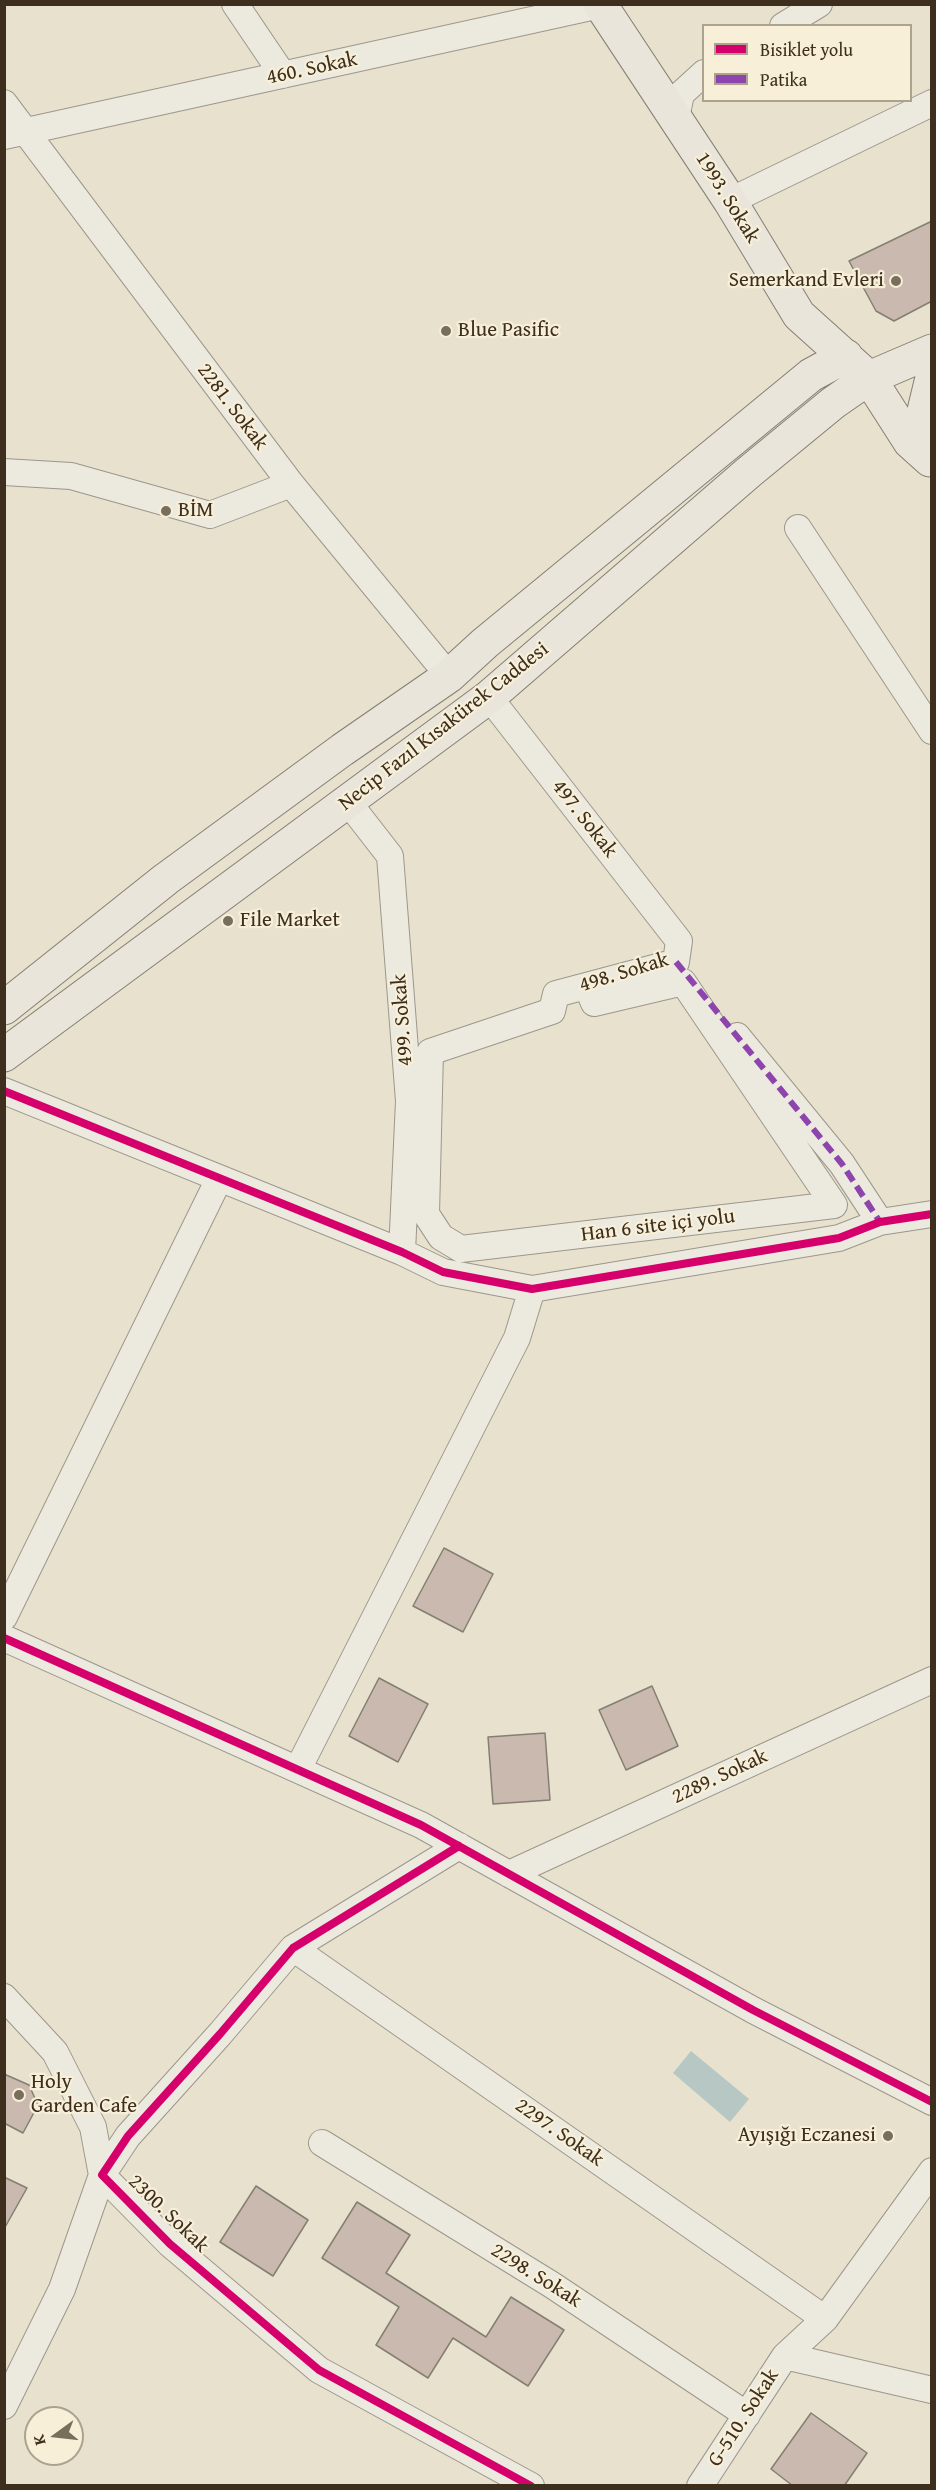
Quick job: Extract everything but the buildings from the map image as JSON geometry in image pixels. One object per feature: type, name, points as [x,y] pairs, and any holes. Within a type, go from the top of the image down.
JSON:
[{"type":"main road","name":"1993. Sokak","points":[[600,5],[730,201],[799,315],[869,378],[910,442],[931,461]]},
{"type":"main road","name":"Necip Fazıl Kısakürek Caddesi","points":[[4,1056],[489,697],[748,472],[833,403],[869,378],[932,351]]},
{"type":"main road","name":"Necip Fazıl Kısakürek Caddesi","points":[[4,1008],[166,879],[342,750],[449,676],[485,643],[811,375],[846,356]]},
{"type":"main road","points":[[931,461],[924,440],[923,415],[932,378]]},
{"type":"main road","points":[[449,676],[489,697]]},
{"type":"street","points":[[235,4],[283,75]]},
{"type":"street","points":[[786,24],[819,4]]},
{"type":"street","name":"460. Sokak","points":[[14,134],[600,5]]},
{"type":"street","points":[[676,118],[681,94],[702,75]]},
{"type":"street","name":"2281. Sokak","points":[[4,103],[14,134],[291,484],[449,676]]},
{"type":"street","points":[[730,201],[932,103]]},
{"type":"street","points":[[4,472],[71,476],[210,515],[291,484]]},
{"type":"street","points":[[798,528],[932,731]]},
{"type":"street","name":"497. Sokak","points":[[489,697],[677,951],[842,1164],[880,1222]]},
{"type":"street","name":"499. Sokak","points":[[348,802],[390,856],[409,1101],[402,1252]]},
{"type":"street","name":"498. Sokak","points":[[556,994],[587,986],[677,951]]},
{"type":"street","name":"Han 6 site içi yolu","points":[[556,994],[552,1011],[430,1052],[426,1214],[441,1237],[461,1249],[834,1205],[683,982],[594,1003],[587,986]]},
{"type":"street","points":[[4,1091],[402,1252],[443,1272],[532,1289],[839,1238],[880,1222],[932,1214]]},
{"type":"street","points":[[4,1617],[219,1179]]},
{"type":"street","points":[[298,1769],[517,1338],[532,1289]]},
{"type":"street","points":[[4,1638],[421,1825],[753,2010],[932,2102]]},
{"type":"street","name":"2289. Sokak","points":[[509,1874],[932,1680]]},
{"type":"street","name":"2300. Sokak","points":[[459,1846],[293,1948],[220,2034],[128,2136],[102,2175],[170,2244],[319,2370],[531,2486]]},
{"type":"street","name":"2297. Sokak","points":[[293,1948],[825,2319]]},
{"type":"street","points":[[4,1997],[55,2052],[93,2127],[102,2175],[62,2289],[4,2406]]},
{"type":"street","name":"2298. Sokak","points":[[322,2143],[552,2285],[747,2415]]},
{"type":"street","points":[[785,2356],[825,2319],[932,2171]]},
{"type":"street","name":"G-510. Sokak","points":[[700,2486],[785,2356],[932,2390]]},
{"type":"shaded area","points":[[691,2051],[749,2099],[730,2122],[673,2073]]},
{"type":"marked path","points":[[676,962],[842,1164],[880,1222]]},
{"type":"cycle path","points":[[4,1091],[402,1252],[443,1272],[532,1289],[839,1238],[880,1222],[932,1214]]},
{"type":"cycle path","points":[[4,1638],[421,1825],[753,2010],[932,2102]]},
{"type":"cycle path","points":[[459,1846],[293,1948],[220,2034],[128,2136],[102,2175],[170,2244],[319,2370],[531,2486]]},
{"type":"place","name":"Semerkand Evleri","points":[[896,281]]},
{"type":"place","name":"Blue Pasific","points":[[446,331]]},
{"type":"place","name":"BİM","points":[[166,511]]},
{"type":"place","name":"File Market","points":[[228,921]]},
{"type":"place","name":"Holy Garden Cafe","points":[[19,2095]]},
{"type":"place","name":"Ayışığı Eczanesi","points":[[888,2136]]}]
